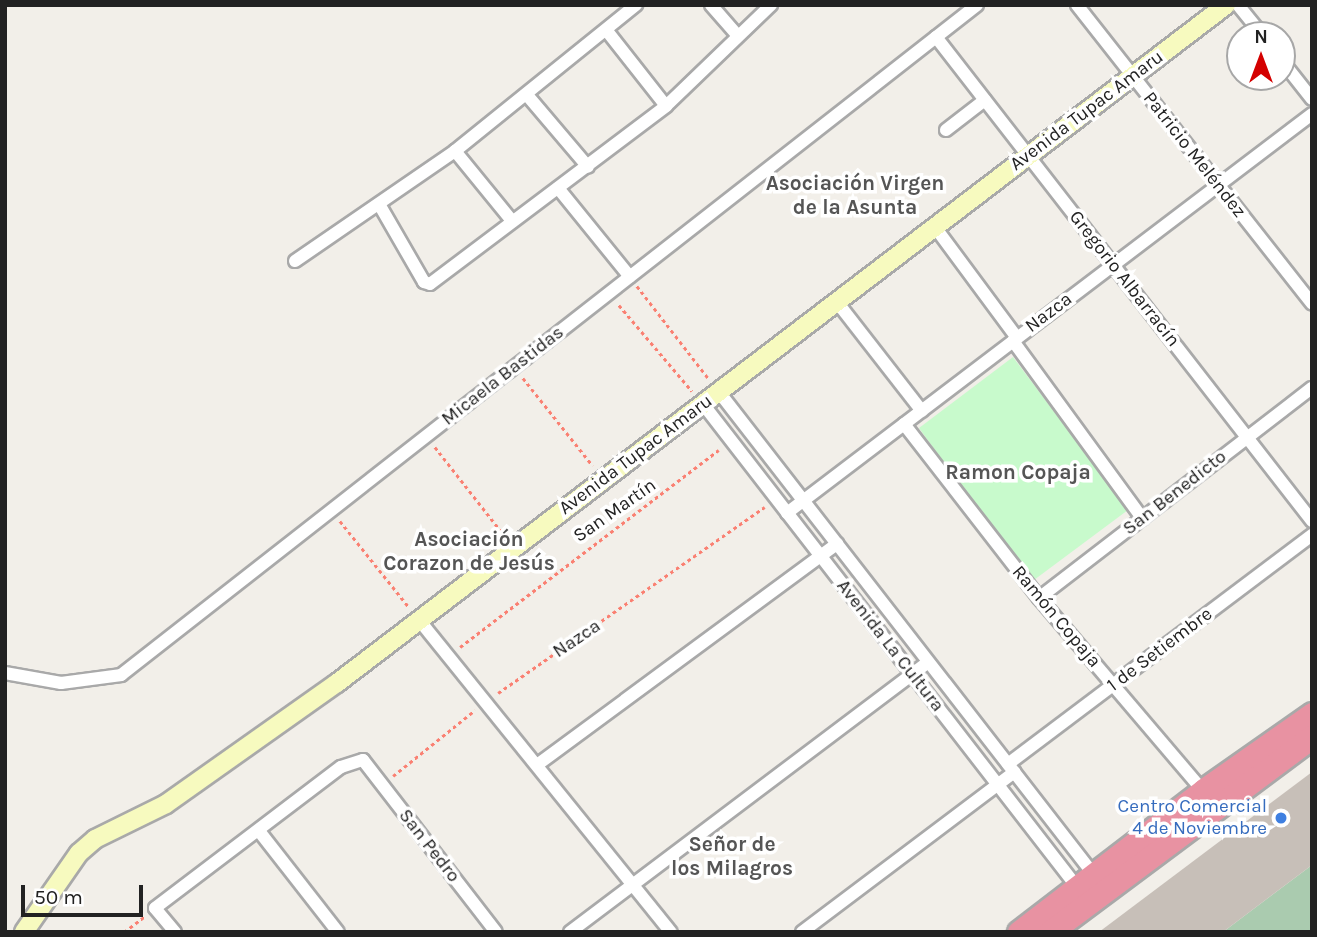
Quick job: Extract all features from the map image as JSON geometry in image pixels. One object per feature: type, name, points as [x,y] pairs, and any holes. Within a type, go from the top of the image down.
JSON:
[{"type":"highway","points":[[1050,932],[1312,714]]},
{"type":"highway","points":[[1020,932],[1085,881],[1209,798],[1312,737]]},
{"type":"street","points":[[295,261],[455,151],[636,5]]},
{"type":"street","points":[[711,5],[738,36]]},
{"type":"street","points":[[379,204],[427,284],[588,167],[666,106],[771,5]]},
{"type":"street","name":"Micaela Bastidas","points":[[5,673],[61,683],[121,675],[977,5]]},
{"type":"street","name":"Patricio Meléndez","points":[[1077,5],[1312,304]]},
{"type":"street","name":"Avenida Tupac Amaru","points":[[24,932],[79,853],[95,839],[185,791],[419,620],[1226,5]]},
{"type":"street","points":[[1238,5],[1251,21]]},
{"type":"street","points":[[607,31],[666,106]]},
{"type":"street","name":"Gregorio Albarracín","points":[[936,37],[1312,521]]},
{"type":"street","points":[[1296,79],[1312,99]]},
{"type":"street","points":[[527,94],[588,167]]},
{"type":"street","points":[[946,130],[985,100]]},
{"type":"street","name":"Nazca","points":[[787,513],[1312,114]]},
{"type":"street","points":[[455,151],[512,221]]},
{"type":"street","points":[[558,188],[630,277]]},
{"type":"street","points":[[935,227],[1143,519]]},
{"type":"street","points":[[837,302],[922,411]]},
{"type":"street","name":"San Benedicto","points":[[1039,598],[1312,388]]},
{"type":"street","name":"Avenida La Cultura","points":[[719,392],[1011,768],[1085,881]]},
{"type":"street","name":"Avenida La Cultura","points":[[703,404],[999,787],[1085,881]]},
{"type":"street","name":"Ramón Copaja","points":[[904,424],[1039,598],[1209,798]]},
{"type":"street","name":"1 de Setiembre","points":[[802,932],[999,787],[1011,768],[1113,684],[1312,535]]},
{"type":"street","points":[[537,765],[837,544]]},
{"type":"street","points":[[419,620],[671,932]]},
{"type":"street","points":[[570,932],[928,662]]},
{"type":"street","name":"San Pedro","points":[[259,831],[341,767],[363,760],[496,932]]},
{"type":"street","points":[[175,932],[155,908],[259,831],[338,932]]},
{"type":"path","points":[[630,277],[719,392]]},
{"type":"path","points":[[609,293],[703,404]]},
{"type":"path","points":[[514,368],[604,480]]},
{"type":"path","points":[[427,436],[514,548]]},
{"type":"path","name":"San Martín","points":[[449,656],[731,440]]},
{"type":"path","name":"Nazca","points":[[383,785],[487,701],[776,499]]},
{"type":"path","points":[[331,510],[419,620]]},
{"type":"path","points":[[124,932],[155,908]]},
{"type":"green space","points":[[1013,357],[1128,510],[1034,580],[1029,581],[919,428]]},
{"type":"green space","points":[[1312,865],[1312,932],[1223,932]]},
{"type":"building","name":"Centro Comercial 4 de Noviembre","points":[[1312,772],[1312,865],[1223,932],[1099,932]]},
{"type":"place","name":"Centro Comercial 4 de Noviembre","points":[[1281,818]]},
{"type":"district","name":"Asociación Virgen de la Asunta","points":[[855,195]]},
{"type":"district","name":"Ramon Copaja","points":[[1018,472]]},
{"type":"district","name":"Asociación Corazon de Jesús","points":[[469,551]]},
{"type":"district","name":"Señor de los Milagros","points":[[732,856]]}]
